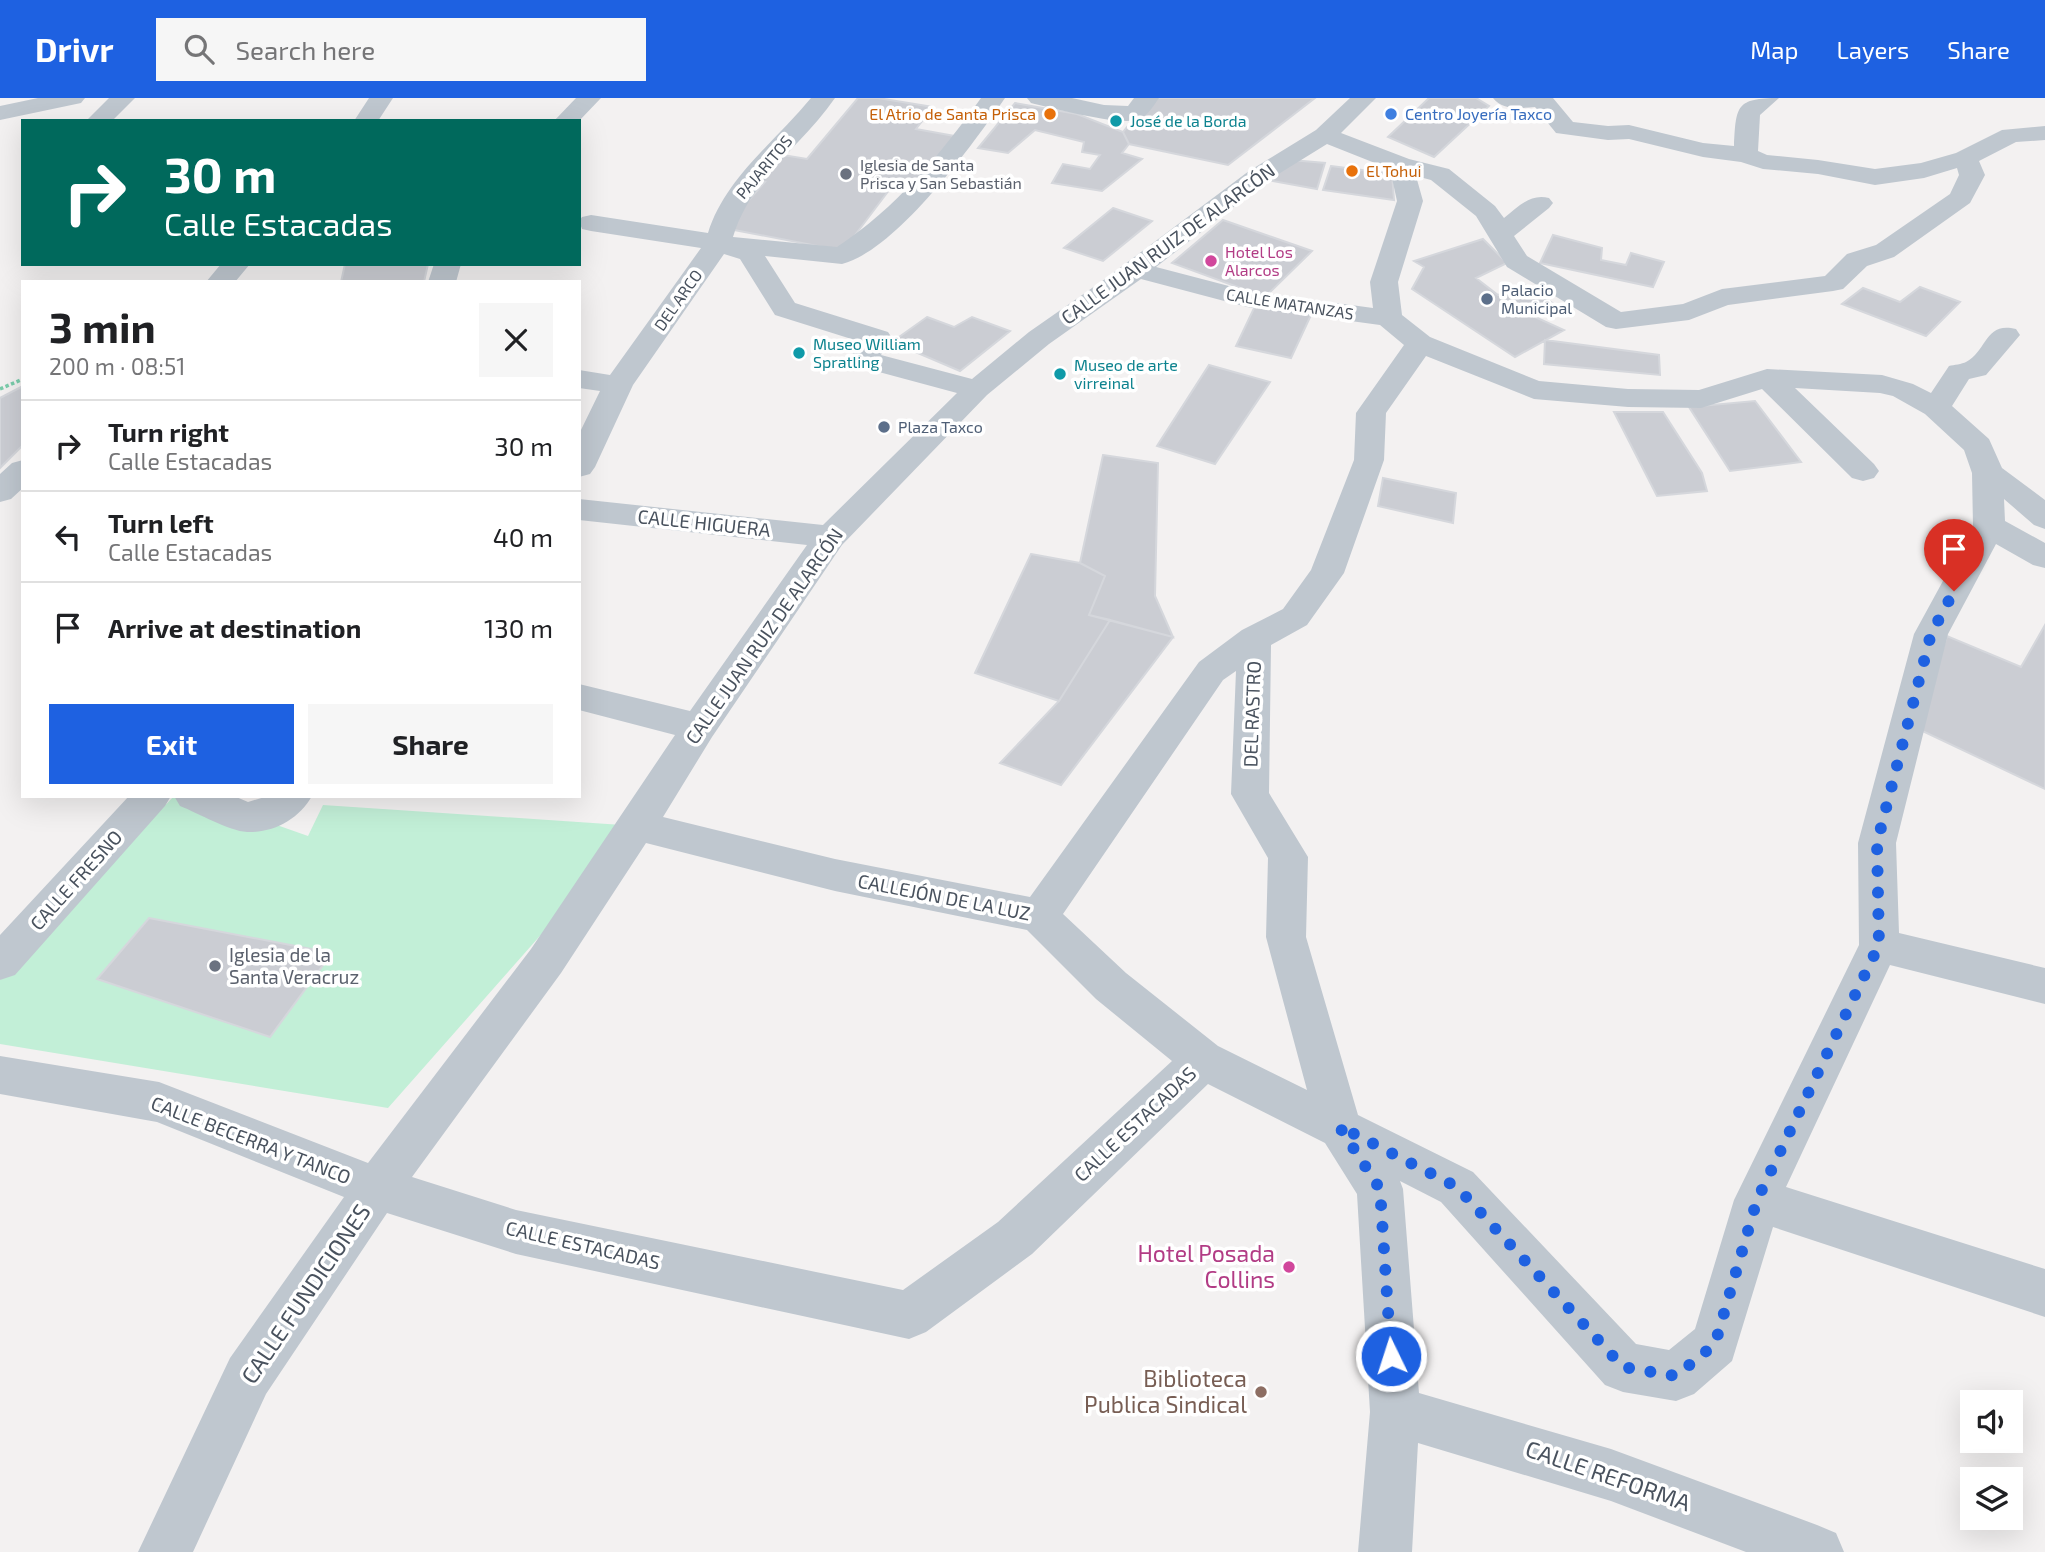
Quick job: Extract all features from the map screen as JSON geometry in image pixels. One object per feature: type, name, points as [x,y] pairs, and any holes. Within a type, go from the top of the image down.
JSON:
[{"type":"street","points":[[0,104],[13,98]]},
{"type":"street","points":[[0,113],[73,98]]},
{"type":"street","points":[[100,119],[123,98]]},
{"type":"street","points":[[367,119],[381,98]]},
{"type":"street","points":[[568,119],[589,98]]},
{"type":"street","name":"PAJARITOS","points":[[718,243],[722,223],[744,189],[823,98]]},
{"type":"street","points":[[591,223],[718,243],[806,250],[842,256],[857,247],[927,186],[993,98]]},
{"type":"street","points":[[1039,98],[1104,112],[1134,113],[1147,98]]},
{"type":"street","name":"CALLE JUAN RUIZ DE ALARCÓN","points":[[377,1188],[546,961],[637,826],[699,727],[830,537],[977,389],[1039,338],[1121,288],[1258,176],[1325,135],[1364,98]]},
{"type":"street","points":[[1505,98],[1515,101],[1542,98],[1565,128],[1608,133],[1629,132],[1703,150],[1746,155],[1763,162],[1818,167],[1875,177],[1924,170],[1965,158],[2011,135],[2045,134]]},
{"type":"street","points":[[1746,155],[1748,111],[1764,98]]},
{"type":"street","points":[[1325,135],[1401,165],[1440,174],[1486,211],[1517,261],[1616,321],[1689,312],[1722,297],[1833,283],[1857,260],[1885,251],[1961,198],[1972,175],[1965,158]]},
{"type":"street","points":[[1401,165],[1410,201],[1384,282],[1388,318],[1420,343],[1534,390],[1628,398],[1701,399],[1767,378],[1882,384],[1903,390],[1936,408],[1978,446],[1988,473],[1989,526],[2045,556]]},
{"type":"street","points":[[1500,234],[1540,203]]},
{"type":"street","points":[[718,243],[750,253],[785,309],[878,338],[863,359],[977,389]]},
{"type":"street","name":"DEL ARCO","points":[[581,463],[618,385],[718,243]]},
{"type":"street","points":[[769,282],[806,250]]},
{"type":"street","points":[[221,280],[235,266]]},
{"type":"street","name":"CALLE MATANZAS","points":[[1152,274],[1247,299],[1388,318]]},
{"type":"street","points":[[1936,408],[1959,372],[1976,369],[2006,335]]},
{"type":"street","name":"DEL RASTRO","points":[[1339,1126],[1286,937],[1288,858],[1250,794],[1254,639],[1296,617],[1328,573],[1369,460],[1371,413],[1420,343]]},
{"type":"street","points":[[1767,378],[1863,471]]},
{"type":"street","points":[[581,379],[618,385]]},
{"type":"street","points":[[0,492],[21,472]]},
{"type":"street","points":[[1988,473],[2021,496],[2045,518]]},
{"type":"street","name":"CALLE HIGUERA","points":[[581,509],[830,537]]},
{"type":"street","name":"CALLE ESTACADAS","points":[[377,1188],[516,1232],[909,1315],[1015,1238],[1203,1060],[1457,1187],[1623,1367],[1676,1376],[1715,1344],[1757,1200],[1879,945],[1877,843],[1917,686],[1931,634],[1989,526]]},
{"type":"street","points":[[1039,916],[1211,671],[1254,639]]},
{"type":"street","points":[[581,698],[699,727]]},
{"type":"street","name":"CALLE FRESNO","points":[[0,963],[150,798]]},
{"type":"street","points":[[197,798],[247,817],[276,812],[291,798]]},
{"type":"street","name":"CALLEJÓN DE LA LUZ","points":[[637,826],[835,876],[1039,916],[1111,986],[1203,1060]]},
{"type":"street","points":[[1879,945],[2045,986]]},
{"type":"street","name":"CALLE BECERRA Y TANCO","points":[[0,1075],[159,1102],[377,1188]]},
{"type":"street","points":[[1339,1126],[1380,1189],[1395,1412],[1385,1552]]},
{"type":"street","name":"CALLE FUNDICIONES","points":[[165,1552],[248,1376],[377,1188]]},
{"type":"street","points":[[1757,1200],[2045,1293]]},
{"type":"street","name":"CALLE REFORMA","points":[[1395,1412],[1475,1433],[1611,1475],[1817,1552]]},
{"type":"path","points":[[0,389],[21,380]]},
{"type":"green space","points":[[172,798],[200,798],[308,836],[323,805],[637,826],[388,1108],[0,1044],[0,980]]},
{"type":"building","name":"Iglesia de Santa Prisca y San Sebastián","points":[[858,98],[878,98],[933,107],[916,129],[960,137],[924,186],[896,181],[843,251],[724,228],[765,182],[754,180],[777,154],[807,159]]},
{"type":"building","points":[[1150,98],[1315,98],[1228,165],[1129,144],[1123,132]]},
{"type":"building","points":[[1429,98],[1476,98],[1489,106],[1434,157],[1388,137]]},
{"type":"building","points":[[1015,103],[1077,114],[1123,132],[1129,144],[1122,153],[1142,159],[1102,191],[1052,183],[1063,164],[1090,169],[1100,155],[1082,152],[1084,142],[1035,130],[1008,153],[978,148]]},
{"type":"building","points":[[1291,160],[1325,163],[1317,189],[1267,180]]},
{"type":"building","points":[[1331,166],[1392,174],[1394,200],[1323,190]]},
{"type":"building","points":[[1113,208],[1152,221],[1103,261],[1064,248]]},
{"type":"building","points":[[1223,220],[1312,251],[1265,297],[1172,263]]},
{"type":"building","points":[[1553,235],[1602,248],[1601,260],[1626,265],[1631,253],[1664,262],[1653,287],[1540,263]]},
{"type":"building","name":"Palacio Municipal","points":[[1483,239],[1507,263],[1476,278],[1498,295],[1525,285],[1554,304],[1535,317],[1564,330],[1515,357],[1412,289],[1424,267],[1414,261]]},
{"type":"building","points":[[345,266],[428,266],[424,280],[341,280]]},
{"type":"building","points":[[1920,287],[1960,302],[1926,336],[1842,304],[1863,288],[1900,302]]},
{"type":"building","points":[[1255,306],[1311,315],[1291,358],[1236,346]]},
{"type":"building","points":[[927,317],[954,327],[972,317],[1010,331],[960,371],[892,342]]},
{"type":"building","points":[[1545,340],[1659,355],[1660,375],[1544,364]]},
{"type":"building","points":[[1209,365],[1270,382],[1215,464],[1157,446]]},
{"type":"building","points":[[21,387],[21,447],[0,468],[0,398]]},
{"type":"building","points":[[1755,401],[1801,462],[1730,471],[1689,407]]},
{"type":"building","points":[[1614,412],[1663,412],[1702,473],[1707,491],[1657,496]]},
{"type":"building","points":[[1103,455],[1158,463],[1155,596],[1173,637],[1089,615],[1105,576],[1080,563]]},
{"type":"building","points":[[1383,478],[1456,493],[1453,523],[1378,506]]},
{"type":"building","points":[[1031,554],[1080,563],[1105,576],[1089,615],[1110,620],[1059,701],[975,673]]},
{"type":"building","points":[[1110,620],[1173,637],[1061,785],[1000,763],[1059,701]]},
{"type":"building","points":[[2045,625],[2045,789],[1916,728],[1947,636],[2021,667]]},
{"type":"building","name":"Iglesia de la Santa Veracruz","points":[[149,918],[332,953],[270,1037],[97,979]]},
{"type":"place","name":"El Atrio de Santa Prisca","points":[[1050,114]]},
{"type":"place","name":"Centro Joyería Taxco","points":[[1391,114]]},
{"type":"place","name":"José de la Borda","points":[[1116,121]]},
{"type":"place","name":"El Tohui","points":[[1352,171]]},
{"type":"place","name":"Iglesia de Santa Prisca y San Sebastián","points":[[846,174]]},
{"type":"place","name":"Hotel Los Alarcos","points":[[1211,261]]},
{"type":"place","name":"Palacio Municipal","points":[[1487,299]]},
{"type":"place","name":"Museo William Spratling","points":[[799,353]]},
{"type":"place","name":"Museo de arte virreinal","points":[[1060,374]]},
{"type":"place","name":"Plaza Taxco","points":[[884,427]]},
{"type":"place","name":"Iglesia de la Santa Veracruz","points":[[215,966]]},
{"type":"place","name":"Hotel Posada Collins","points":[[1289,1267]]},
{"type":"place","name":"Biblioteca Publica Sindical","points":[[1261,1392]]},
{"type":"route","points":[[1391,1356],[1380,1189],[1339,1126],[1457,1187],[1623,1367],[1676,1376],[1715,1344],[1757,1200],[1879,945],[1877,843],[1931,634],[1954,591]]}]
